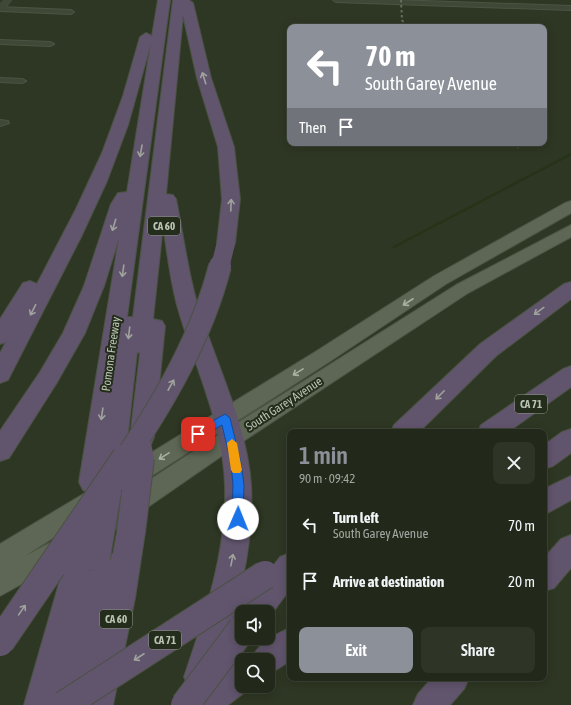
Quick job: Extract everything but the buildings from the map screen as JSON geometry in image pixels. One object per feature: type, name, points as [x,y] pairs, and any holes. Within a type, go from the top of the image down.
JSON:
[{"type":"highway","points":[[0,374],[110,153],[127,104],[148,33],[175,1]]},
{"type":"highway","points":[[0,642],[131,451],[157,410],[200,326],[216,285],[226,243],[231,199],[226,147],[204,78],[175,1]]},
{"type":"highway","points":[[79,705],[91,661],[105,550],[118,465],[175,1]]},
{"type":"highway","name":"Pomona Freeway","points":[[118,465],[136,177],[175,1]]},
{"type":"highway","name":"Pomona Freeway","points":[[97,705],[117,613],[105,550],[89,507],[118,465],[167,199],[175,1]]},
{"type":"highway","points":[[0,336],[100,175]]},
{"type":"highway","points":[[0,451],[53,369],[74,331],[106,251],[120,204],[136,177]]},
{"type":"highway","points":[[167,199],[187,304],[228,428],[238,485],[237,529],[234,553],[212,639],[191,705]]},
{"type":"highway","points":[[406,429],[488,350],[571,289]]},
{"type":"highway","name":"CA 71","points":[[494,429],[571,375]]},
{"type":"highway","points":[[547,457],[571,439]]},
{"type":"highway","points":[[547,501],[571,488]]},
{"type":"highway","points":[[547,575],[571,548]]},
{"type":"highway","points":[[58,705],[105,550]]},
{"type":"highway","name":"Pomona Freeway","points":[[40,705],[65,615],[105,550]]},
{"type":"highway","name":"CA 71","points":[[64,705],[278,570],[287,562]]},
{"type":"highway","points":[[259,605],[278,570]]},
{"type":"highway","points":[[185,705],[235,638]]},
{"type":"highway","points":[[275,654],[287,645]]},
{"type":"highway","points":[[200,705],[235,681]]},
{"type":"highway","points":[[428,705],[450,681]]},
{"type":"main road","name":"South Garey Avenue","points":[[0,584],[111,520],[228,428],[362,332],[440,280],[571,206]]},
{"type":"main road","name":"South Garey Avenue","points":[[0,558],[228,428],[329,375],[462,289],[571,230]]},
{"type":"main road","points":[[329,375],[349,355],[358,343],[362,332]]},
{"type":"street","points":[[0,9],[8,0]]},
{"type":"street","points":[[336,0],[571,8]]},
{"type":"street","points":[[458,0],[571,4]]},
{"type":"street","points":[[0,9],[71,12]]},
{"type":"street","points":[[0,42],[50,44]]},
{"type":"street","points":[[0,80],[22,81]]},
{"type":"waterway","points":[[394,247],[571,154]]},
{"type":"railway","points":[[401,0],[402,20],[405,24]]},
{"type":"slow traffic","points":[[232,443],[237,470]]},
{"type":"route","points":[[198,434],[225,418],[236,463],[238,485],[238,519]]}]
